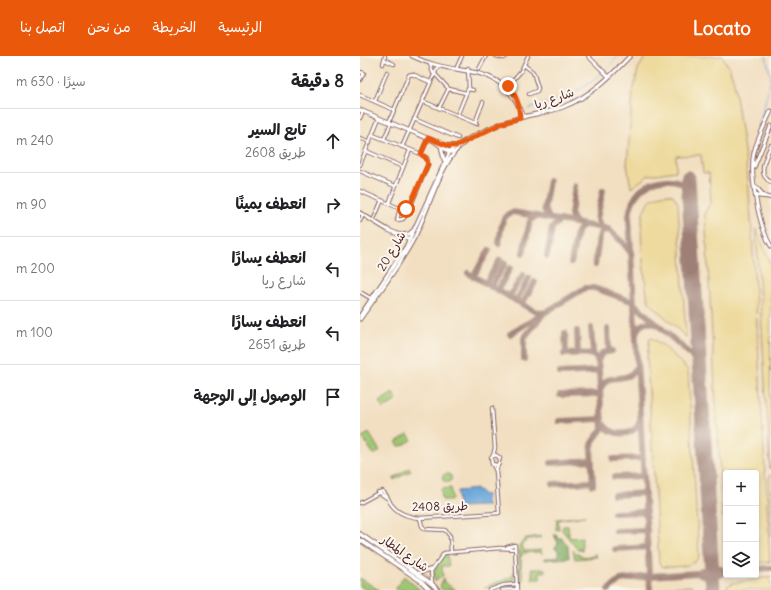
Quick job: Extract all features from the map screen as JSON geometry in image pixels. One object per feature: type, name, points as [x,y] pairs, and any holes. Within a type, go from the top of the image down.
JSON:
[{"type":"main road","points":[[412,56],[438,66],[479,69],[498,78],[514,93],[524,116]]},
{"type":"main road","name":"شارع ريا","points":[[473,137],[502,123],[524,116],[555,110],[572,103],[589,94],[610,78],[630,56]]},
{"type":"main road","points":[[520,106],[520,118]]},
{"type":"main road","points":[[362,110],[428,138],[442,145],[451,153]]},
{"type":"main road","points":[[771,111],[756,148],[754,168],[756,195],[762,227],[771,246]]},
{"type":"main road","points":[[754,168],[771,126]]},
{"type":"main road","name":"شارع 20","points":[[394,267],[412,239],[444,161],[456,146],[473,137]]},
{"type":"main road","name":"شارع 20","points":[[360,320],[412,239],[451,153],[473,137]]},
{"type":"main road","points":[[442,145],[456,146]]},
{"type":"main road","points":[[442,145],[444,161]]},
{"type":"main road","points":[[755,186],[764,196],[758,203]]},
{"type":"main road","points":[[361,214],[401,235],[412,239]]},
{"type":"main road","points":[[401,235],[408,234],[415,229]]},
{"type":"main road","points":[[401,235],[406,247]]},
{"type":"main road","name":"شارع 20","points":[[360,316],[373,300]]},
{"type":"main road","name":"شارع المطار","points":[[360,534],[432,584],[438,590]]},
{"type":"main road","name":"شارع المطار","points":[[360,540],[421,581],[430,590]]},
{"type":"main road","points":[[421,581],[426,590]]},
{"type":"street","points":[[385,56],[384,62],[394,64]]},
{"type":"street","points":[[457,67],[462,56]]},
{"type":"street","points":[[479,69],[486,56]]},
{"type":"street","points":[[496,56],[504,58],[507,56]]},
{"type":"street","points":[[508,86],[524,65],[528,56]]},
{"type":"street","points":[[588,56],[610,78]]},
{"type":"street","points":[[430,64],[433,74],[449,89],[466,93]]},
{"type":"street","points":[[524,65],[532,70],[538,88],[537,91],[529,94]]},
{"type":"street","points":[[402,147],[433,74],[438,66]]},
{"type":"street","points":[[457,116],[469,88],[468,68]]},
{"type":"street","points":[[360,72],[364,73],[360,80]]},
{"type":"street","points":[[375,101],[387,72]]},
{"type":"street","points":[[384,139],[394,110],[409,75],[412,74],[430,82]]},
{"type":"street","points":[[469,88],[474,90]]},
{"type":"street","points":[[438,108],[448,90]]},
{"type":"street","points":[[360,95],[394,110]]},
{"type":"street","points":[[422,101],[476,124],[484,102]]},
{"type":"street","points":[[360,118],[362,110]]},
{"type":"street","points":[[360,165],[379,118]]},
{"type":"street","points":[[414,119],[458,138]]},
{"type":"street","points":[[360,197],[361,191],[404,209],[410,206],[428,164],[426,158],[421,154],[373,135]]},
{"type":"street","points":[[360,138],[370,142]]},
{"type":"street","points":[[421,154],[428,138]]},
{"type":"street","points":[[771,145],[766,157],[763,173],[765,178],[771,182]]},
{"type":"street","points":[[389,203],[410,150]]},
{"type":"street","points":[[366,151],[404,167]]},
{"type":"street","points":[[766,157],[771,159]]},
{"type":"street","points":[[360,171],[395,186]]},
{"type":"street","points":[[756,195],[771,198]]},
{"type":"street","points":[[373,221],[382,200]]},
{"type":"street","points":[[400,208],[397,220],[403,220],[407,214]]},
{"type":"street","points":[[360,221],[361,214]]},
{"type":"street","points":[[360,292],[373,300]]},
{"type":"street","points":[[492,408],[495,448],[500,460],[496,471]]},
{"type":"street","points":[[495,448],[493,456],[490,460],[496,471]]},
{"type":"street","points":[[493,456],[498,457]]},
{"type":"street","points":[[493,465],[499,464]]},
{"type":"street","name":"طريق 2408","points":[[360,503],[378,492],[383,491],[400,512],[410,517],[420,518],[499,513],[496,471]]},
{"type":"street","points":[[420,518],[422,526],[425,529],[445,530],[450,536],[452,551]]},
{"type":"street","points":[[500,548],[515,544],[517,590],[502,590]]},
{"type":"street","points":[[432,584],[430,577],[442,554],[452,551],[500,548],[515,549]]},
{"type":"street","points":[[416,573],[424,573],[433,569]]},
{"type":"street","points":[[490,590],[517,584]]},
{"type":"green space","points":[[393,393],[397,400],[383,409],[379,402]]},
{"type":"green space","points":[[369,433],[380,451],[374,455],[362,437]]},
{"type":"green space","points":[[408,434],[412,440],[402,446],[399,446],[396,442]]},
{"type":"green space","points":[[409,468],[411,471],[394,480],[394,478]]},
{"type":"green space","points":[[445,474],[449,474],[451,478],[449,482],[445,482],[443,480],[443,476]]},
{"type":"green space","points":[[451,488],[452,500],[442,500],[441,489]]},
{"type":"green space","points":[[585,516],[562,519],[558,521],[559,529],[556,530],[557,519]]},
{"type":"green space","points":[[563,526],[568,526],[569,534],[567,533],[571,538],[582,537],[582,550],[578,548],[583,551],[577,549],[562,530]]},
{"type":"green space","points":[[554,535],[557,535],[557,538],[562,538],[568,546],[569,558],[545,560],[545,558],[558,557],[558,549],[555,549],[555,547],[558,543]]},
{"type":"green space","points":[[540,536],[540,539],[539,537],[536,538],[536,540],[535,538],[532,540],[529,538],[522,545],[524,551],[541,550],[542,554],[541,552],[522,553],[522,556],[519,556],[519,545],[526,538]]},
{"type":"green space","points":[[573,550],[580,555],[594,556],[594,554],[596,554],[597,557],[575,559]]},
{"type":"green space","points":[[447,554],[449,566],[442,566],[443,577],[438,578],[435,582],[433,573],[443,556]]},
{"type":"green space","points":[[519,559],[522,561],[520,566],[522,566],[520,567],[522,569],[523,580],[519,581]]},
{"type":"green space","points":[[531,569],[545,569],[545,572],[540,572],[540,579],[531,579],[533,576],[531,576],[533,575],[531,573],[533,572]]},
{"type":"green space","points":[[514,571],[514,582],[484,588],[513,576]]},
{"type":"green space","points":[[404,576],[420,590],[395,590]]},
{"type":"green space","points":[[360,578],[379,590],[367,590],[360,586]]},
{"type":"green space","points":[[443,579],[444,582],[456,590],[442,590],[440,586]]},
{"type":"sand","points":[[646,56],[722,56],[729,67],[734,82],[748,178],[770,562],[759,563],[759,470],[723,470],[723,525],[705,212],[711,202],[709,173],[703,173],[701,155],[676,156],[676,171],[649,175],[631,188],[627,164],[633,92],[638,69]]},
{"type":"sand","points":[[667,194],[673,195],[678,203],[686,337],[649,302],[647,295],[641,236],[643,213],[646,206],[652,199],[657,196]]},
{"type":"sand","points":[[756,229],[771,265],[770,469]]},
{"type":"sand","points":[[650,337],[664,346],[688,370],[699,555],[693,563],[684,566],[663,567],[659,563],[647,357]]},
{"type":"sand","points":[[771,474],[771,536],[768,478]]},
{"type":"sand","points":[[770,577],[771,590],[727,590],[727,586],[733,583]]},
{"type":"sand","points":[[692,586],[697,590],[663,590],[667,587]]},
{"type":"water","points":[[477,489],[484,495],[487,494],[486,502],[488,506],[458,507],[457,491]]},
{"type":"waterway","points":[[528,109],[578,90],[598,77],[618,56]]},
{"type":"waterway","points":[[766,56],[771,78]]},
{"type":"waterway","points":[[758,129],[771,79]]},
{"type":"taxiway","points":[[650,590],[629,216],[635,197],[640,191],[652,183],[673,180],[685,186],[689,192]]},
{"type":"taxiway","points":[[549,181],[544,209],[549,218]]},
{"type":"taxiway","points":[[575,186],[571,214],[572,219],[577,223]]},
{"type":"taxiway","points":[[602,228],[597,219],[603,190]]},
{"type":"taxiway","points":[[499,244],[503,220],[509,213],[513,212],[608,229],[631,253]]},
{"type":"taxiway","points":[[523,253],[530,221],[536,216]]},
{"type":"taxiway","points":[[547,256],[552,228],[560,220]]},
{"type":"taxiway","points":[[571,263],[577,232],[583,225]]},
{"type":"taxiway","points":[[595,265],[599,237],[602,232],[608,230]]},
{"type":"taxiway","points":[[473,277],[489,250]]},
{"type":"taxiway","points":[[485,284],[500,260]]},
{"type":"taxiway","points":[[491,287],[505,263]]},
{"type":"taxiway","points":[[498,290],[510,268]]},
{"type":"taxiway","points":[[468,273],[534,311],[544,313],[524,338],[524,359]]},
{"type":"taxiway","points":[[509,297],[523,275]]},
{"type":"taxiway","points":[[516,301],[529,278]]},
{"type":"taxiway","points":[[522,304],[535,282]]},
{"type":"taxiway","points":[[510,334],[585,288],[594,288],[631,301],[690,354],[696,363],[700,374]]},
{"type":"taxiway","points":[[636,333],[639,327],[643,324],[655,324]]},
{"type":"taxiway","points":[[591,328],[593,352]]},
{"type":"taxiway","points":[[608,329],[609,351]]},
{"type":"taxiway","points":[[577,331],[578,353]]},
{"type":"taxiway","points":[[565,333],[566,353]]},
{"type":"taxiway","points":[[598,361],[602,353],[612,351]]},
{"type":"taxiway","points":[[564,354],[585,354],[596,357],[599,368],[600,389],[607,380],[625,377],[632,374],[637,365]]},
{"type":"taxiway","points":[[560,373],[599,371]]},
{"type":"taxiway","points":[[593,485],[591,450],[593,441],[602,429],[600,389]]},
{"type":"taxiway","points":[[560,395],[600,394]]},
{"type":"taxiway","points":[[559,421],[602,419]]},
{"type":"taxiway","points":[[602,422],[610,431],[622,434],[633,430],[637,427],[640,421]]},
{"type":"taxiway","points":[[613,459],[643,458]]},
{"type":"taxiway","points":[[551,463],[591,460]]},
{"type":"taxiway","points":[[614,477],[644,476]]},
{"type":"taxiway","points":[[553,484],[593,482]]},
{"type":"taxiway","points":[[614,495],[645,493]]},
{"type":"taxiway","points":[[614,513],[646,512]]},
{"type":"taxiway","points":[[615,531],[647,530]]},
{"type":"taxiway","points":[[615,549],[648,547]]},
{"type":"taxiway","points":[[711,558],[716,566],[723,570]]},
{"type":"taxiway","points":[[698,573],[708,567],[711,558]]},
{"type":"taxiway","points":[[759,569],[771,568]]},
{"type":"taxiway","points":[[608,590],[620,580],[649,576],[698,573],[709,578],[713,589]]},
{"type":"taxiway","points":[[713,587],[718,576],[723,574]]},
{"type":"runway","points":[[688,178],[713,590]]},
{"type":"route","points":[[406,209],[410,205],[428,164],[426,157],[421,154],[428,138],[451,147],[456,146],[461,142],[502,123],[520,118],[520,106],[514,93],[508,86]]}]
